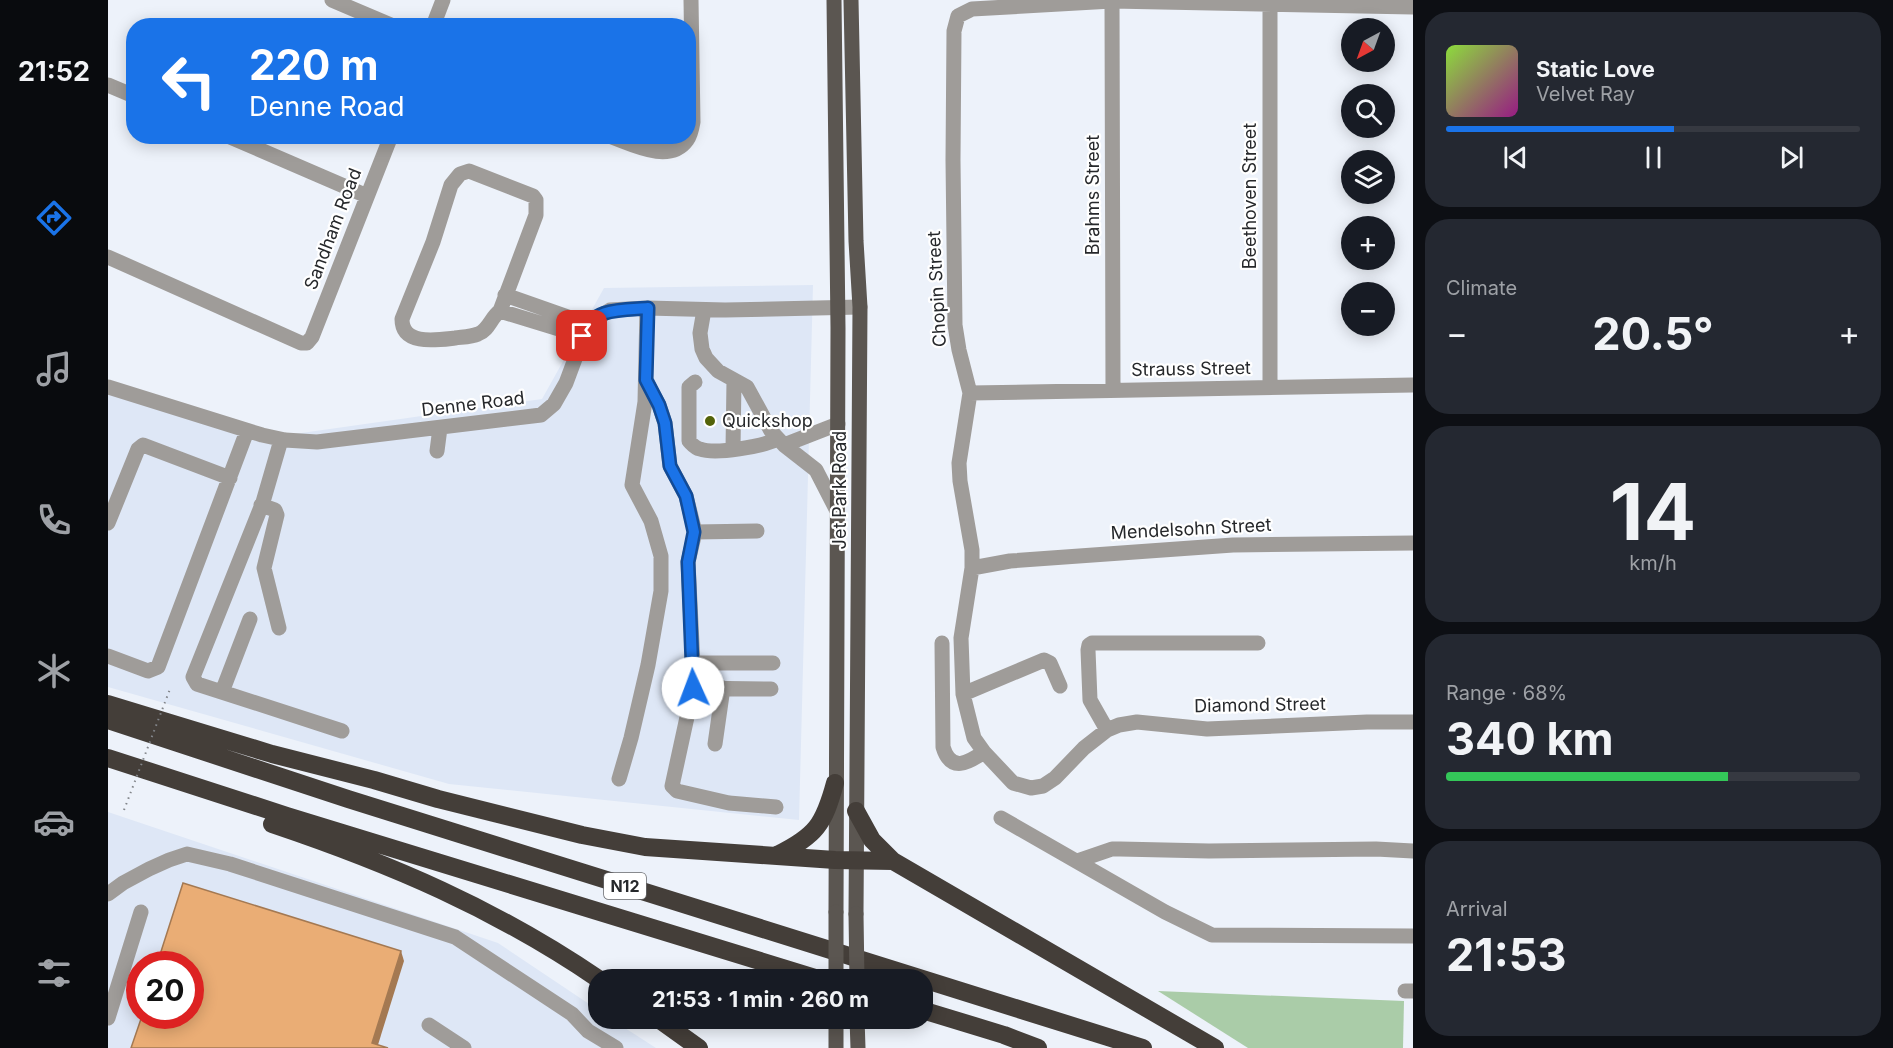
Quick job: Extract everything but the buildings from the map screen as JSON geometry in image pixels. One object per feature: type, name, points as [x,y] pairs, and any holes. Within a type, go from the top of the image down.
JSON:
[{"type":"highway","points":[[108,704],[272,754],[582,835],[645,847],[835,860],[893,861]]},
{"type":"highway","name":"N12","points":[[108,720],[348,799],[1143,1048]]},
{"type":"highway","name":"N12","points":[[108,758],[287,816],[786,969]]},
{"type":"highway","points":[[108,766],[316,838],[428,882],[509,922],[588,972]]},
{"type":"highway","points":[[777,855],[813,832],[826,814],[835,783]]},
{"type":"highway","points":[[856,811],[872,840],[893,861],[1215,1048]]},
{"type":"highway","points":[[933,1013],[1038,1048]]},
{"type":"highway","points":[[672,1029],[699,1048]]},
{"type":"main road","name":"Jet Park Road","points":[[834,0],[838,309],[836,969]]},
{"type":"main road","name":"Jet Park Road","points":[[851,0],[856,241],[860,307],[857,969]]},
{"type":"main road","points":[[836,1029],[836,1048]]},
{"type":"street","points":[[332,0],[374,18]]},
{"type":"street","points":[[436,18],[443,0]]},
{"type":"street","points":[[691,0],[691,18]]},
{"type":"street","points":[[1112,0],[1413,7]]},
{"type":"street","name":"Chopin Street","points":[[1023,787],[1013,783],[984,752],[972,730],[963,694],[961,638],[972,568],[970,532],[959,473],[970,393],[957,338],[954,281],[954,31],[958,16],[966,11],[980,8],[1112,0]]},
{"type":"street","name":"Brahms Street","points":[[1112,0],[1113,390]]},
{"type":"street","name":"Beethoven Street","points":[[1270,5],[1270,387]]},
{"type":"street","points":[[108,85],[126,93]]},
{"type":"street","points":[[247,144],[367,196]]},
{"type":"street","name":"Sandham Road","points":[[108,258],[301,344],[307,343],[312,337],[387,144]]},
{"type":"street","points":[[633,144],[657,152],[669,152],[683,144]]},
{"type":"street","points":[[469,171],[528,193],[536,200],[536,215],[505,295],[500,311],[494,315],[484,331],[477,335],[433,341],[412,337],[403,329],[402,319],[433,242],[451,186],[460,174],[469,171]]},
{"type":"street","points":[[505,295],[585,330]]},
{"type":"street","points":[[585,330],[610,310],[860,307]]},
{"type":"street","points":[[619,779],[648,665],[662,591],[661,556],[651,521],[632,485],[643,424],[648,308]]},
{"type":"street","points":[[704,310],[700,333],[706,358],[718,371],[747,387],[767,424],[781,442],[816,470],[836,508]]},
{"type":"street","points":[[500,311],[585,330]]},
{"type":"street","name":"Denne Road","points":[[108,387],[281,440],[317,442],[531,418],[545,413],[554,404],[566,383],[585,330]]},
{"type":"street","points":[[646,380],[665,423],[670,466],[686,496],[694,532],[688,562],[693,688],[673,790],[729,803],[776,807]]},
{"type":"street","points":[[733,449],[734,380]]},
{"type":"street","points":[[695,382],[689,387],[688,441],[701,450],[762,446],[838,424]]},
{"type":"street","name":"Strauss Street","points":[[970,393],[1413,385]]},
{"type":"street","points":[[437,451],[440,428]]},
{"type":"street","points":[[108,656],[148,671],[158,667],[247,431]]},
{"type":"street","points":[[281,440],[261,505],[194,677],[197,684],[342,731]]},
{"type":"street","points":[[108,523],[138,449],[143,445],[230,478]]},
{"type":"street","points":[[261,505],[275,510],[278,515],[264,568],[279,628]]},
{"type":"street","points":[[694,532],[757,531]]},
{"type":"street","name":"Mendelsohn Street","points":[[972,568],[1010,561],[1233,545],[1413,543]]},
{"type":"street","points":[[222,692],[250,619]]},
{"type":"street","points":[[942,643],[943,747],[953,761],[962,764],[970,762],[984,752]]},
{"type":"street","points":[[1107,730],[1090,700],[1088,650],[1092,643],[1258,643]]},
{"type":"street","points":[[963,694],[1044,660],[1050,663],[1060,686]]},
{"type":"street","points":[[692,663],[773,663]]},
{"type":"street","points":[[693,688],[771,689]]},
{"type":"street","points":[[715,744],[723,688]]},
{"type":"street","name":"Diamond Street","points":[[1023,787],[1037,788],[1051,782],[1084,748],[1107,730],[1137,722],[1206,729],[1413,722]]},
{"type":"street","points":[[1001,818],[1165,912],[1212,935],[1413,936]]},
{"type":"street","points":[[1077,861],[1112,849],[1413,851]]},
{"type":"street","points":[[108,894],[149,869],[187,854],[230,864],[455,937],[572,1014],[588,1031],[616,1048]]},
{"type":"street","points":[[108,1018],[141,912]]},
{"type":"street","points":[[429,1025],[464,1048]]},
{"type":"path","points":[[124,810],[170,688]]},
{"type":"shaded area","points":[[813,285],[799,820],[449,784],[108,687],[108,392],[259,439],[542,399],[604,288]]},
{"type":"shaded area","points":[[108,812],[498,943],[588,1003],[588,1029],[627,1029],[656,1048],[108,1048]]},
{"type":"green space","points":[[1158,991],[1404,1001],[1403,1048],[1248,1048]]},
{"type":"place","name":"Quickshop","points":[[710,421]]},
{"type":"route","points":[[582,336],[584,329],[591,321],[610,310],[648,308],[646,380],[665,423],[670,466],[686,496],[694,532],[688,562],[693,688]]}]
